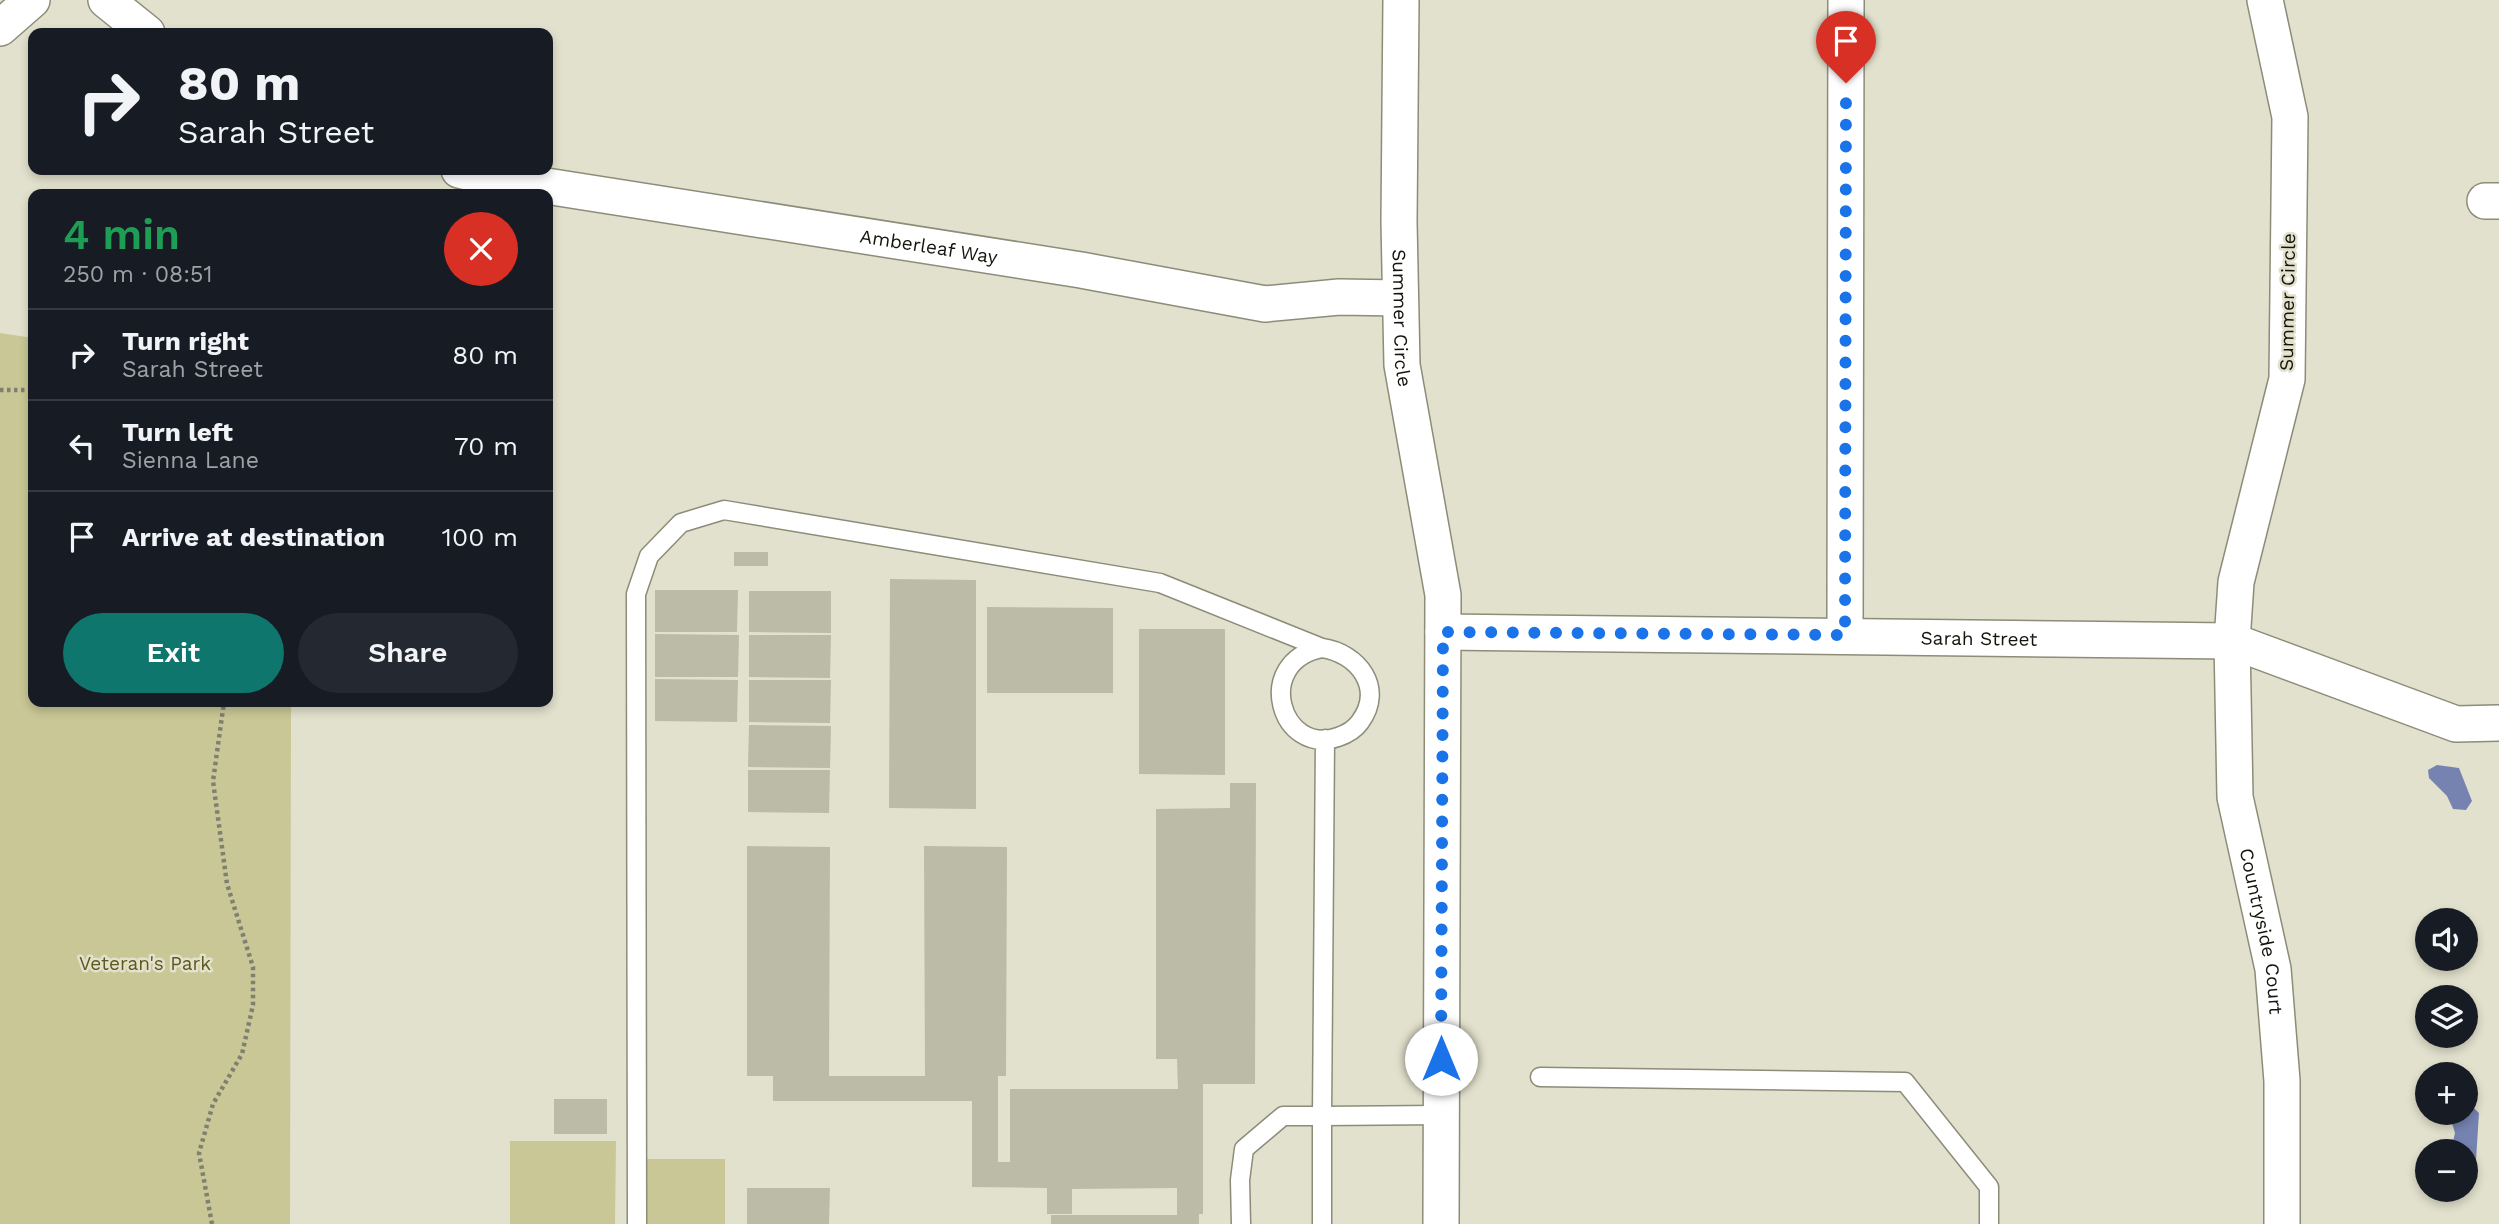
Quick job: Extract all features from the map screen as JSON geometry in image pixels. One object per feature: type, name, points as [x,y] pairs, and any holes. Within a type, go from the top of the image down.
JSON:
[{"type":"street","points":[[0,28],[32,0]]},
{"type":"street","points":[[106,0],[141,28]]},
{"type":"street","name":"Summer Circle","points":[[1401,0],[1402,365],[1440,571],[1443,632],[1441,1224]]},
{"type":"street","points":[[1845,635],[1846,0]]},
{"type":"street","name":"Summer Circle","points":[[2232,642],[2236,582],[2287,379],[2290,117],[2265,0]]},
{"type":"street","name":"Amberleaf Way","points":[[479,175],[1082,270],[1265,304],[1339,298],[1400,298]]},
{"type":"street","name":"Sarah Street","points":[[1443,632],[2232,642],[2456,724],[2499,723]]},
{"type":"street","name":"Countryside Court","points":[[2232,642],[2235,797],[2273,970],[2282,1081],[2282,1224]]},
{"type":"lane","points":[[637,1224],[636,594],[649,556],[681,523],[724,510],[1160,583],[1351,657],[1362,668],[1370,694],[1359,723],[1348,733],[1325,739],[1301,733],[1290,723],[1281,703],[1280,687],[1285,672],[1298,658],[1322,648]]},
{"type":"lane","points":[[1322,1224],[1325,739]]},
{"type":"lane","points":[[1540,1077],[1905,1082],[1989,1187],[1989,1224]]},
{"type":"lane","points":[[1241,1224],[1240,1180],[1244,1149],[1283,1116],[1441,1115]]},
{"type":"path","points":[[0,390],[28,390]]},
{"type":"path","points":[[212,1224],[199,1153],[214,1104],[242,1054],[253,993],[253,968],[227,884],[218,834],[213,781],[223,707]]},
{"type":"green space","name":"Veteran's Park","points":[[0,333],[28,337],[28,707],[291,707],[290,1224],[0,1224]]},
{"type":"green space","points":[[510,1141],[616,1141],[615,1224],[510,1224]]},
{"type":"green space","points":[[646,1159],[725,1159],[725,1224],[646,1224]]},
{"type":"water","points":[[2437,765],[2459,768],[2472,801],[2466,810],[2453,809],[2447,796],[2429,778],[2428,770]]},
{"type":"water","points":[[2479,1113],[2477,1139],[2454,1139],[2453,1125],[2478,1125]]},
{"type":"building","points":[[734,552],[768,552],[768,566],[734,566]]},
{"type":"building","points":[[890,579],[976,580],[976,809],[889,808]]},
{"type":"building","points":[[655,590],[738,590],[737,632],[655,632]]},
{"type":"building","points":[[749,591],[831,591],[831,633],[749,632]]},
{"type":"building","points":[[987,607],[1113,608],[1113,693],[987,693]]},
{"type":"building","points":[[1139,629],[1225,629],[1225,775],[1139,774]]},
{"type":"building","points":[[655,634],[739,635],[738,677],[655,677]]},
{"type":"building","points":[[749,635],[831,635],[830,678],[749,677]]},
{"type":"building","points":[[655,679],[738,680],[737,722],[655,721]]},
{"type":"building","points":[[749,680],[831,680],[830,723],[749,722]]},
{"type":"building","points":[[749,725],[831,726],[830,768],[748,767]]},
{"type":"building","points":[[748,770],[830,770],[829,813],[748,812]]},
{"type":"building","points":[[1230,783],[1256,783],[1255,1084],[1203,1084],[1203,1214],[1199,1214],[1199,1224],[1051,1224],[1051,1215],[1177,1215],[1177,1188],[1072,1189],[1072,1214],[1047,1214],[1047,1188],[972,1187],[972,1101],[773,1101],[773,1076],[747,1076],[747,846],[830,847],[829,1076],[925,1076],[924,846],[1007,847],[1006,1076],[998,1076],[998,1162],[1010,1162],[1010,1089],[1178,1089],[1177,1059],[1156,1059],[1156,809],[1230,808]]},
{"type":"building","points":[[554,1099],[607,1099],[607,1134],[554,1134]]},
{"type":"building","points":[[747,1188],[830,1188],[829,1224],[747,1224]]},
{"type":"route","points":[[1441,1059],[1443,632],[1845,635],[1846,83]]}]
